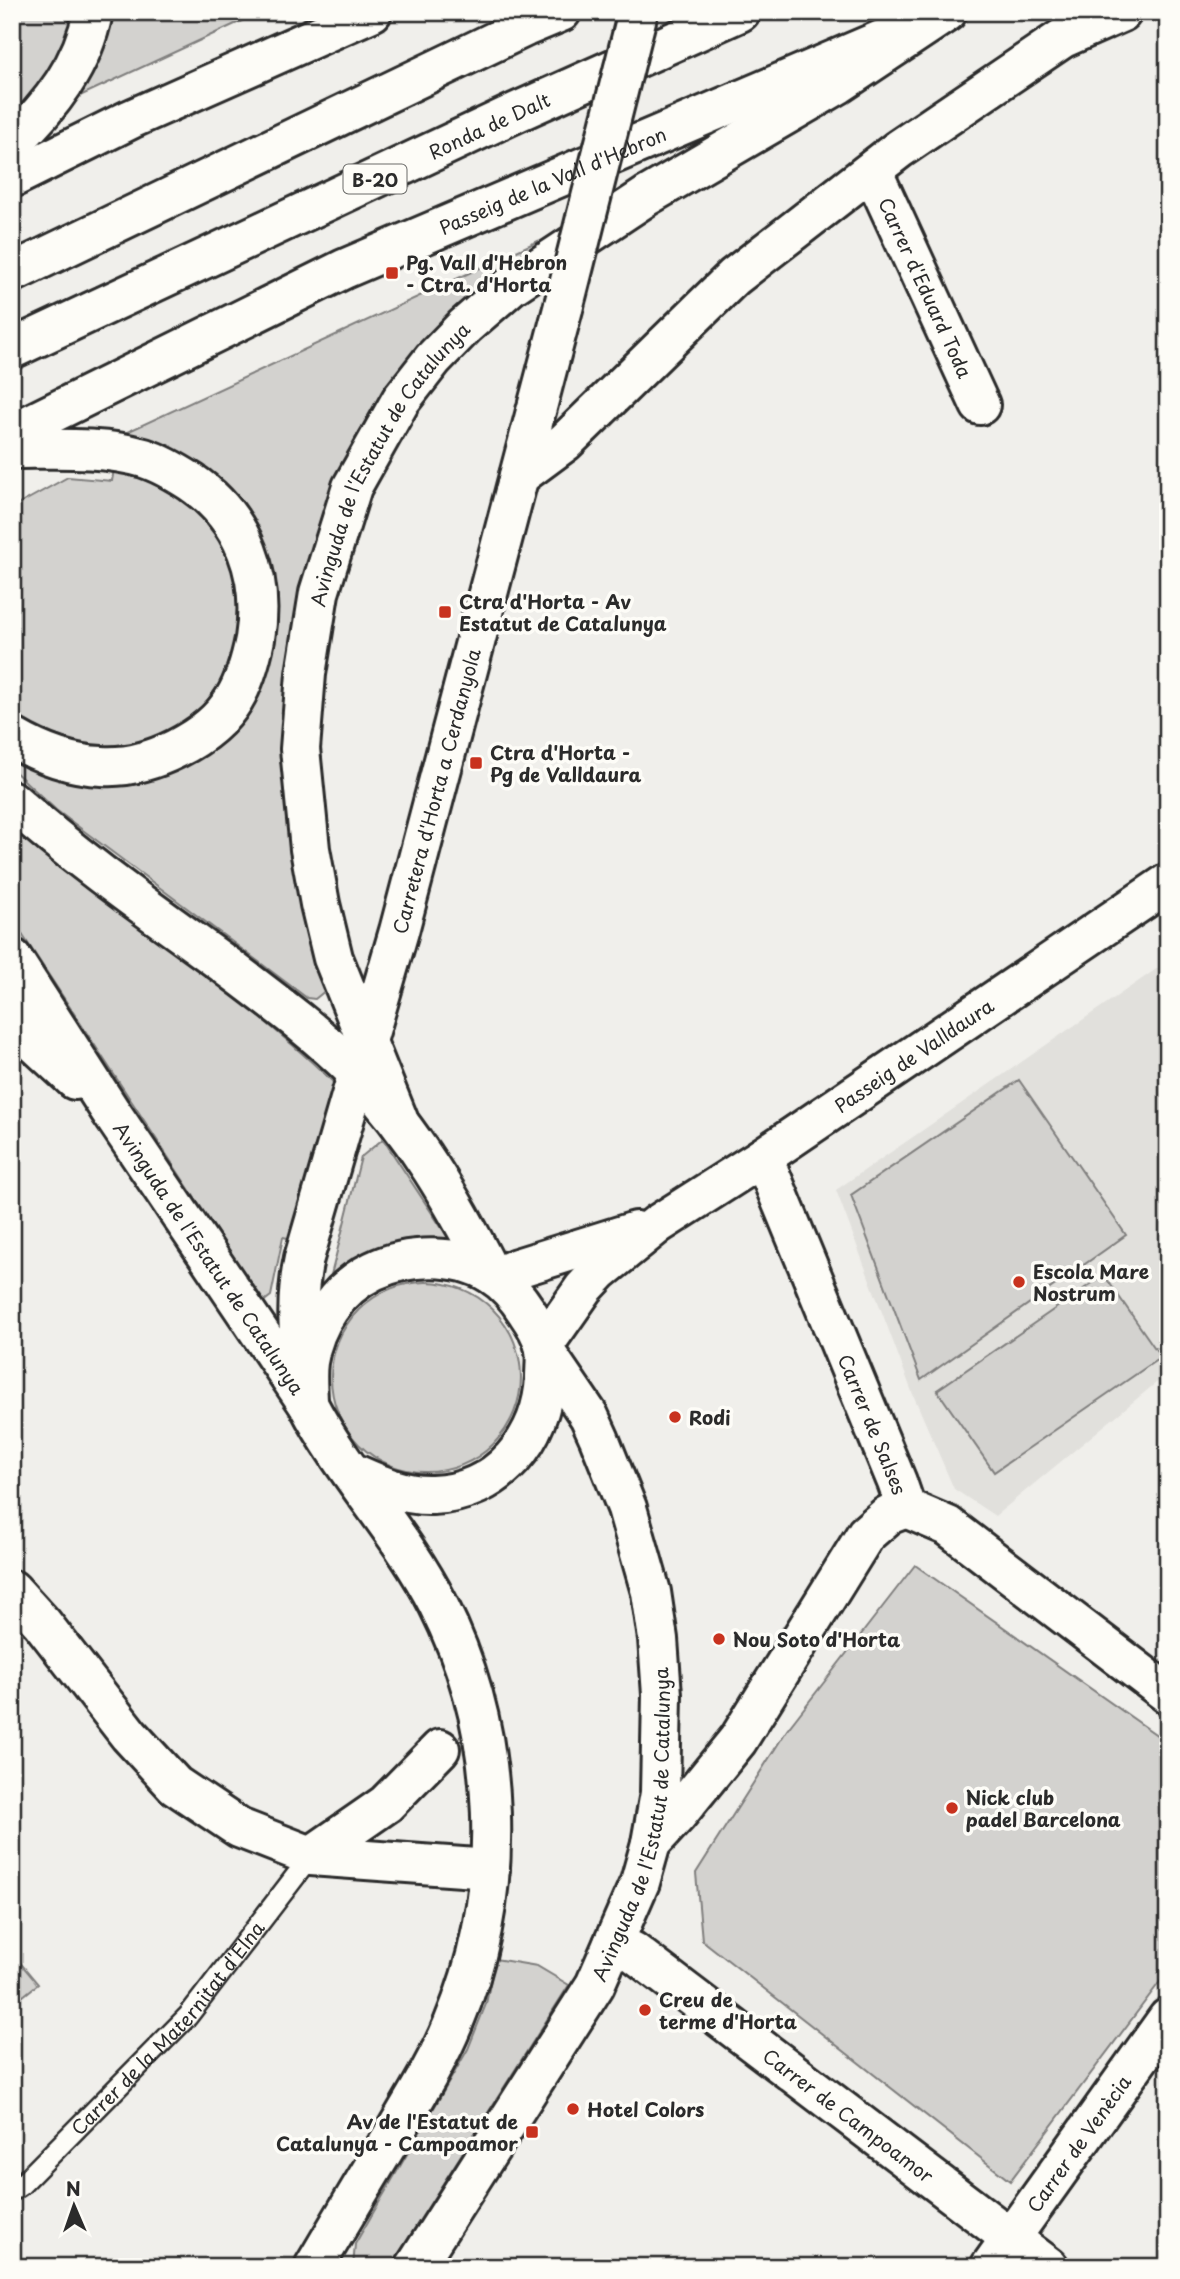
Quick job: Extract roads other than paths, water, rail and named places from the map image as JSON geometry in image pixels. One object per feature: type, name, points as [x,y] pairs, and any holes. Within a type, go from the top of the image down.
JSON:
[{"type":"main road","points":[[12,143],[55,96],[75,66],[85,43],[93,12]]},
{"type":"main road","points":[[12,177],[131,119],[372,12]]},
{"type":"main road","points":[[12,273],[561,12]]},
{"type":"main road","name":"Carretera d'Horta a Cerdanyola","points":[[362,1058],[399,931],[564,305],[638,12]]},
{"type":"main road","name":"Ronda de Dalt","points":[[12,349],[517,112],[740,12]]},
{"type":"main road","name":"Passeig de la Vall d'Hebron","points":[[12,433],[383,252],[946,12]]},
{"type":"main road","name":"Avinguda de l'Estatut de Catalunya","points":[[415,2267],[596,1985],[640,1882],[651,1843],[660,1793],[663,1752],[658,1639],[651,1592],[627,1508],[589,1416],[545,1349],[536,1326],[523,1306],[493,1275],[462,1219],[362,1058],[320,904],[310,849],[300,749],[306,674],[319,593],[352,486],[395,410],[433,359],[465,326],[511,286],[647,196],[839,84],[946,12]]},
{"type":"main road","points":[[519,476],[565,442],[734,277],[876,167],[1063,38],[1122,12]]},
{"type":"main road","name":"Carrer d'Eduard Toda","points":[[876,167],[877,181],[980,405]]},
{"type":"main road","points":[[12,449],[79,450],[145,458],[179,474],[211,495],[235,525],[247,547],[254,573],[259,615],[251,659],[234,699],[210,726],[181,747],[143,761],[103,766],[57,758],[12,737]]},
{"type":"main road","name":"Avinguda de l'Estatut de Catalunya","points":[[12,801],[57,841],[278,1004],[362,1058]]},
{"type":"main road","name":"Passeig de Valldaura","points":[[545,1349],[573,1301],[600,1271],[657,1224],[763,1157],[1168,883]]},
{"type":"main road","name":"Avinguda de l'Estatut de Catalunya","points":[[12,958],[111,1112],[308,1404],[321,1429],[395,1534],[438,1604],[470,1686],[481,1727],[490,1790],[490,1868],[484,1917],[469,1983],[453,2025],[424,2082],[314,2267]]},
{"type":"main road","name":"Avinguda de l'Estatut de Catalunya","points":[[12,1022],[111,1112]]},
{"type":"main road","name":"Avinguda de l'Estatut de Catalunya","points":[[308,1404],[299,1343],[298,1286],[309,1237],[362,1058]]},
{"type":"main road","name":"Carrer de Salses","points":[[763,1157],[906,1508],[948,1526],[1168,1694]]},
{"type":"main road","name":"Passeig de Valldaura","points":[[493,1275],[657,1224]]},
{"type":"main road","name":"Avinguda de l'Estatut de Catalunya","points":[[308,1404],[308,1364],[316,1336],[338,1296],[354,1283],[395,1262],[415,1259],[469,1264],[493,1275]]},
{"type":"main road","points":[[351,1472],[391,1489],[433,1495],[456,1492],[491,1476],[510,1462],[535,1427],[542,1406],[545,1349]]},
{"type":"main road","points":[[651,1843],[738,1740],[866,1534],[888,1515],[906,1508]]},
{"type":"main road","points":[[12,1590],[42,1623],[129,1735],[175,1785],[239,1828],[311,1856],[490,1868]]},
{"type":"main road","points":[[311,1856],[386,1804],[440,1749]]},
{"type":"main road","name":"Carrer de Campoamor","points":[[613,1944],[632,1951],[1000,2252],[1049,2267]]},
{"type":"main road","name":"Carrer de Venècia","points":[[1000,2252],[1168,2018]]},
{"type":"lane","name":"Carrer de la Maternitat d'Elna","points":[[12,2191],[188,2016],[311,1856]]},
{"type":"place","name":"Pg. Vall d'Hebron - Ctra. d'Horta","points":[[392,273]]},
{"type":"place","name":"Ctra d'Horta - Av Estatut de Catalunya","points":[[445,612]]},
{"type":"place","name":"Ctra d'Horta - Pg de Valldaura","points":[[476,763]]},
{"type":"place","name":"Escola Mare Nostrum","points":[[1019,1282]]},
{"type":"place","name":"Rodi","points":[[675,1417]]},
{"type":"place","name":"Nou Soto d'Horta","points":[[719,1639]]},
{"type":"place","name":"Nick club padel Barcelona","points":[[952,1808]]},
{"type":"place","name":"Creu de terme d'Horta","points":[[645,2010]]},
{"type":"place","name":"Hotel Colors","points":[[573,2109]]},
{"type":"place","name":"Av de l'Estatut de Catalunya - Campoamor","points":[[532,2132]]}]
